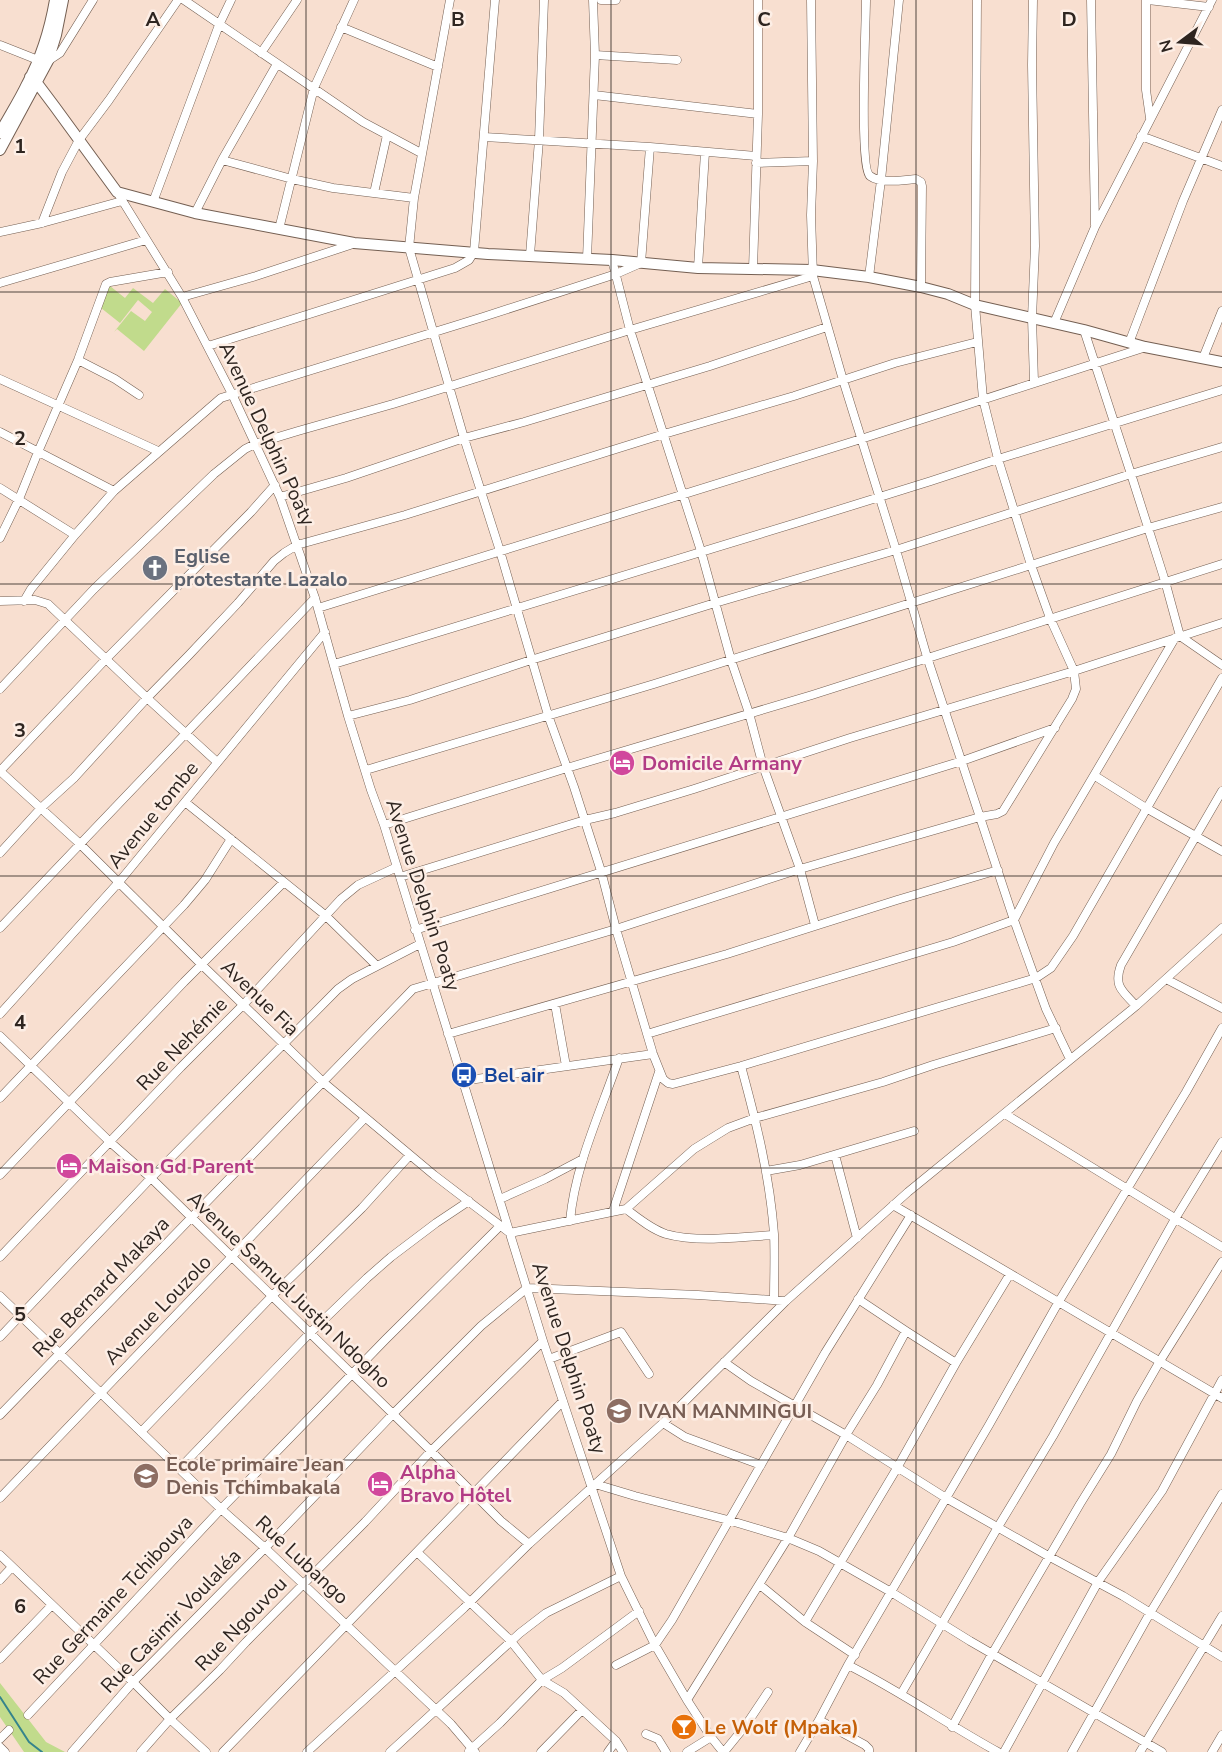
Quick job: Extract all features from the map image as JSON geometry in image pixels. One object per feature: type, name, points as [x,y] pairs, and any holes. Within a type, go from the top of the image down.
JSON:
[{"type":"street","points":[[43,61],[55,0]]},
{"type":"street","points":[[0,150],[56,35],[63,0]]},
{"type":"street","points":[[0,45],[43,61],[60,53],[93,0]]},
{"type":"street","points":[[42,223],[62,172],[79,140],[104,108],[178,0]]},
{"type":"street","points":[[184,0],[363,122],[421,153]]},
{"type":"street","points":[[153,202],[219,25],[231,0]]},
{"type":"street","points":[[261,53],[297,0]]},
{"type":"street","points":[[279,229],[314,88],[354,0]]},
{"type":"street","points":[[450,0],[421,153],[409,248],[531,660],[585,820],[631,981],[663,1080],[673,1084],[741,1066],[1035,978],[1051,968],[1073,936],[1222,678]]},
{"type":"street","points":[[208,346],[461,265],[469,260],[474,252],[495,0]]},
{"type":"street","points":[[530,255],[539,140],[544,0]]},
{"type":"street","points":[[587,259],[593,144],[595,55],[593,0]]},
{"type":"street","points":[[601,0],[616,0]]},
{"type":"street","points":[[753,269],[758,114],[758,0]]},
{"type":"street","points":[[811,0],[813,273],[827,327],[944,709],[1046,1009],[1070,1059]]},
{"type":"street","points":[[866,0],[865,164],[870,176],[881,180],[916,179],[921,182],[921,287]]},
{"type":"street","points":[[869,277],[899,0]]},
{"type":"street","points":[[977,0],[975,305],[983,399],[998,459],[1031,565],[1050,618],[1074,670]]},
{"type":"street","points":[[1034,0],[1032,65],[1035,246],[1032,318],[1034,382]]},
{"type":"street","points":[[1091,0],[1095,227]]},
{"type":"street","points":[[1054,323],[1095,227],[1150,118],[1206,3],[1147,0],[1146,90],[1150,118]]},
{"type":"street","points":[[341,27],[438,67]]},
{"type":"street","points":[[595,55],[677,60]]},
{"type":"street","points":[[195,213],[222,160],[277,64]]},
{"type":"street","points":[[0,133],[34,80]]},
{"type":"street","name":"Avenue Delphin Poaty","points":[[34,80],[119,196],[183,297],[280,497],[315,598],[348,716],[384,825],[543,1341],[593,1485],[621,1576],[655,1645],[687,1700],[711,1737],[724,1752]]},
{"type":"street","points":[[594,95],[758,114]]},
{"type":"street","points":[[1129,343],[1200,158],[1222,110]]},
{"type":"street","points":[[374,193],[387,135]]},
{"type":"street","points":[[1141,136],[1222,166]]},
{"type":"street","points":[[484,137],[650,147],[756,160],[813,161]]},
{"type":"street","points":[[641,263],[650,147]]},
{"type":"street","points":[[698,268],[705,152]]},
{"type":"street","points":[[222,160],[292,180],[333,188],[414,198]]},
{"type":"street","points":[[0,232],[42,223],[119,196],[354,243],[698,268],[753,269],[869,277],[921,287],[948,294],[975,305],[1084,330],[1145,347],[1222,362]]},
{"type":"street","points":[[0,283],[146,240]]},
{"type":"street","points":[[183,297],[256,276],[354,243]]},
{"type":"street","points":[[612,260],[630,330],[701,551],[763,766],[800,869],[815,925]]},
{"type":"street","points":[[24,601],[75,535],[114,491],[220,398],[616,274],[641,263]]},
{"type":"street","points":[[1,534],[19,499],[78,360],[106,284],[168,272]]},
{"type":"street","points":[[0,690],[65,619],[147,538],[226,463],[245,449],[255,444],[813,273]]},
{"type":"street","points":[[1203,358],[1222,311]]},
{"type":"street","points":[[280,497],[464,438],[710,366],[827,327]]},
{"type":"street","points":[[647,1034],[953,942],[1014,920],[1054,843],[1177,637],[1165,581],[1084,330]]},
{"type":"street","points":[[0,853],[41,807],[74,778],[238,603],[274,561],[297,545],[895,363],[977,342]]},
{"type":"street","points":[[318,608],[861,440],[1145,347]]},
{"type":"street","points":[[78,360],[115,379],[138,395]]},
{"type":"street","points":[[0,379],[158,451]]},
{"type":"street","points":[[334,664],[931,482],[1222,390]]},
{"type":"street","points":[[0,432],[114,491]]},
{"type":"street","points":[[348,716],[410,700],[531,660],[896,550],[1222,447]]},
{"type":"street","points":[[0,771],[275,485]]},
{"type":"street","points":[[0,488],[75,535]]},
{"type":"street","points":[[366,770],[654,684],[1148,528],[1222,507]]},
{"type":"street","points":[[384,825],[812,695],[1222,564]]},
{"type":"street","points":[[0,928],[315,598]]},
{"type":"street","points":[[0,601],[42,601],[65,619],[217,762]]},
{"type":"street","points":[[400,877],[694,789],[1222,623]]},
{"type":"street","name":"Avenue tombe","points":[[0,1014],[119,882],[325,632]]},
{"type":"street","points":[[1177,637],[1222,665]]},
{"type":"street","name":"Rue Bernard Makaya","points":[[0,1415],[413,989],[616,929],[800,869],[980,817],[998,814],[1003,811],[1072,699],[1076,689],[1074,670]]},
{"type":"street","points":[[415,930],[962,761],[1055,728]]},
{"type":"street","name":"Avenue Fia","points":[[0,771],[79,843],[323,1082],[434,1175],[510,1233]]},
{"type":"street","points":[[1095,776],[1222,851]]},
{"type":"street","points":[[1136,1006],[1118,983],[1117,976],[1121,965],[1222,791]]},
{"type":"street","points":[[185,802],[325,915],[377,966]]},
{"type":"street","points":[[0,1098],[164,927],[205,880],[231,839]]},
{"type":"street","name":"Rue Nehémie","points":[[0,1257],[244,1004],[341,899],[358,885],[397,867]]},
{"type":"street","points":[[448,1034],[727,954],[998,870]]},
{"type":"street","points":[[0,1175],[201,964],[284,882]]},
{"type":"street","points":[[307,1752],[470,1602],[529,1544],[663,1423],[786,1301],[893,1205],[1136,1006],[1222,928]]},
{"type":"street","points":[[0,1336],[338,989],[420,944]]},
{"type":"street","points":[[1166,979],[1222,1008]]},
{"type":"street","points":[[555,1004],[566,1066]]},
{"type":"street","points":[[510,1233],[626,1209],[701,1144],[728,1128],[1056,1028]]},
{"type":"street","points":[[800,1752],[1058,1303],[1186,1092],[1222,1028]]},
{"type":"street","name":"Avenue Samuel Justin Ndogho","points":[[0,1036],[110,1142],[152,1178],[501,1521],[529,1544]]},
{"type":"street","points":[[462,1081],[653,1054]]},
{"type":"street","points":[[570,1221],[571,1204],[583,1159],[619,1059]]},
{"type":"street","points":[[741,1066],[766,1171],[774,1235],[774,1299]]},
{"type":"street","points":[[613,1211],[659,1072]]},
{"type":"street","points":[[1005,1114],[1222,1247]]},
{"type":"street","name":"Avenue Louzolo","points":[[0,1498],[365,1118]]},
{"type":"street","points":[[766,1171],[800,1165],[914,1131]]},
{"type":"street","points":[[901,1694],[1053,1436],[1175,1219],[1222,1142]]},
{"type":"street","points":[[141,1432],[272,1296],[362,1209],[410,1155]]},
{"type":"street","points":[[835,1155],[857,1238]]},
{"type":"street","points":[[500,1199],[583,1159]]},
{"type":"street","points":[[179,1469],[310,1333],[391,1257],[469,1201]]},
{"type":"street","points":[[893,1205],[1222,1398]]},
{"type":"street","points":[[626,1209],[651,1228],[665,1234],[715,1238],[774,1235]]},
{"type":"street","points":[[616,1665],[655,1645],[672,1620],[794,1406],[911,1215]]},
{"type":"street","name":"Rue Germaine Tchibouya","points":[[28,1715],[221,1509],[500,1226]]},
{"type":"street","points":[[952,1727],[992,1654],[1112,1454],[1137,1401],[1160,1361],[1222,1262]]},
{"type":"street","points":[[805,1622],[1010,1274]]},
{"type":"street","points":[[527,1288],[786,1301]]},
{"type":"street","name":"Rue Casimir Voulaléa","points":[[72,1752],[133,1682],[393,1414],[481,1326],[527,1288]]},
{"type":"street","name":"Rue Lubango","points":[[0,1296],[221,1509],[451,1724],[471,1751]]},
{"type":"street","points":[[858,1299],[956,1363]]},
{"type":"street","points":[[549,1359],[621,1332],[649,1374]]},
{"type":"street","points":[[687,1700],[788,1538],[906,1332]]},
{"type":"street","name":"Rue Ngouvou","points":[[141,1752],[170,1719],[432,1451],[543,1341]]},
{"type":"street","points":[[724,1362],[751,1381],[846,1435],[946,1498],[1098,1582],[1222,1657]]},
{"type":"street","points":[[1004,1752],[1098,1582],[1162,1491],[1222,1380]]},
{"type":"street","points":[[223,1752],[563,1401]]},
{"type":"street","points":[[663,1423],[685,1437],[761,1465]]},
{"type":"street","points":[[593,1485],[728,1520],[788,1538],[819,1551],[1162,1752]]},
{"type":"street","points":[[1072,1752],[1150,1613],[1222,1494]]},
{"type":"street","points":[[417,1552],[510,1640],[542,1680],[564,1693],[616,1742],[623,1752]]},
{"type":"street","points":[[0,1555],[206,1752]]},
{"type":"street","points":[[0,1580],[12,1567]]},
{"type":"street","points":[[390,1752],[510,1640],[546,1613],[621,1576]]},
{"type":"street","points":[[760,1585],[805,1622],[855,1654]]},
{"type":"street","points":[[0,1659],[52,1605]]},
{"type":"street","points":[[471,1751],[542,1680],[562,1668],[639,1611]]},
{"type":"street","points":[[1140,1752],[1222,1616]]},
{"type":"street","points":[[848,1665],[998,1752]]},
{"type":"street","points":[[724,1752],[768,1692]]},
{"type":"street","points":[[541,1752],[582,1710]]},
{"type":"street","points":[[819,1720],[866,1745],[869,1752]]},
{"type":"street","points":[[0,1739],[9,1730]]},
{"type":"street","points":[[646,1734],[658,1739],[666,1752]]},
{"type":"street","points":[[1212,1752],[1222,1735]]},
{"type":"street","points":[[687,1752],[711,1737]]},
{"type":"street","points":[[608,1752],[616,1742]]},
{"type":"street","points":[[0,1747],[5,1752]]},
{"type":"green space","points":[[110,286],[125,298],[133,288],[153,303],[165,289],[182,303],[144,351],[117,329],[114,332],[131,311],[145,321],[152,312],[138,300],[120,323],[96,304]]},
{"type":"green space","points":[[0,1683],[46,1742],[65,1752],[24,1752],[0,1717]]},
{"type":"waterway","points":[[0,1697],[29,1742],[42,1752]]},
{"type":"place","name":"Eglise protestante Lazalo","points":[[155,568]]},
{"type":"place","name":"Domicile Armany","points":[[622,763]]},
{"type":"place","name":"Bel air","points":[[464,1075]]},
{"type":"place","name":"Maison Gd Parent","points":[[69,1166]]},
{"type":"place","name":"IVAN MANMINGUI","points":[[619,1411]]},
{"type":"place","name":"Ecole primaire Jean Denis Tchimbakala","points":[[146,1476]]},
{"type":"place","name":"Alpha Bravo Hôtel","points":[[380,1484]]},
{"type":"place","name":"Le Wolf (Mpaka)","points":[[684,1727]]}]
